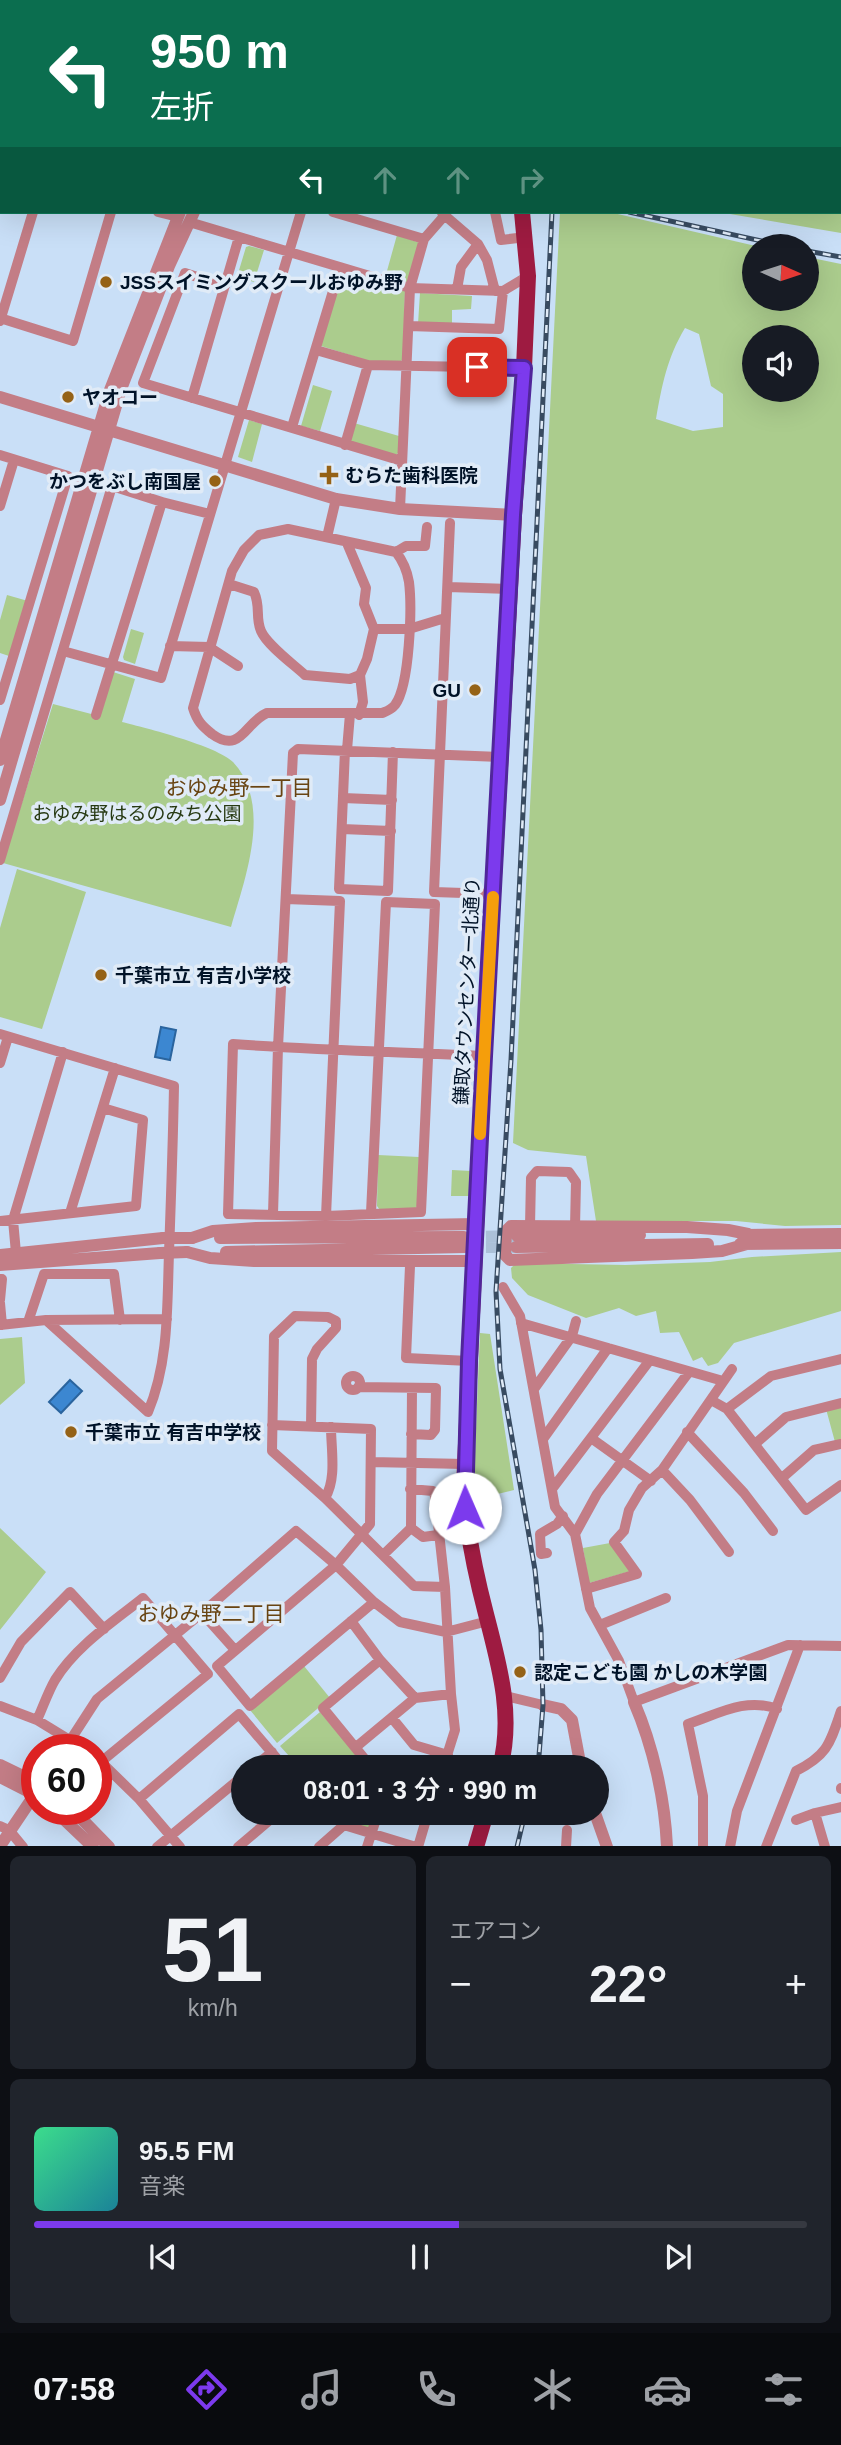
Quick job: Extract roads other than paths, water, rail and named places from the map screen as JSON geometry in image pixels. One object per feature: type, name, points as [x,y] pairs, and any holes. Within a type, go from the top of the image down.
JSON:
[{"type":"main road","name":"鎌取タウンセンター北通り","points":[[502,1755],[505,1696],[469,1543],[465,1508],[465,1464],[469,1361],[468,1248],[476,1224],[513,515],[524,368],[528,276],[522,214]]},
{"type":"main road","points":[[476,1846],[482,1825]]},
{"type":"street","points":[[32,214],[0,319],[73,341],[110,214]]},
{"type":"street","points":[[63,651],[161,678],[223,464],[300,214]]},
{"type":"street","points":[[340,214],[424,239]]},
{"type":"street","points":[[400,509],[410,288],[424,239],[443,214],[478,244],[487,260],[499,291],[499,329],[409,326]]},
{"type":"street","points":[[496,214],[502,240],[526,237]]},
{"type":"street","points":[[0,760],[104,428],[185,216],[239,237],[410,288],[499,291],[528,276]]},
{"type":"street","points":[[192,398],[239,237]]},
{"type":"street","points":[[457,289],[461,267],[478,244]]},
{"type":"street","points":[[292,427],[340,268]]},
{"type":"street","points":[[225,286],[185,273],[143,383],[402,461]]},
{"type":"street","points":[[316,350],[369,365],[524,368]]},
{"type":"street","points":[[345,445],[369,365]]},
{"type":"street","points":[[0,397],[336,499],[400,509],[513,515]]},
{"type":"street","points":[[0,800],[104,428]]},
{"type":"street","points":[[0,455],[68,476],[0,700]]},
{"type":"street","points":[[0,506],[14,460]]},
{"type":"street","points":[[0,860],[112,486],[210,514]]},
{"type":"street","points":[[327,537],[336,499]]},
{"type":"street","points":[[96,715],[162,502]]},
{"type":"street","points":[[450,523],[434,892],[493,894]]},
{"type":"street","points":[[396,552],[406,567],[409,580],[409,629],[406,675],[397,703],[390,710],[354,714],[267,713],[259,716],[243,736],[233,741],[221,740],[198,722],[193,708],[232,571],[244,550],[259,534],[288,528],[396,552],[406,546],[425,547],[427,527]]},
{"type":"street","points":[[346,543],[366,589],[364,604],[374,629],[368,659],[360,675],[363,702],[354,714],[346,750],[339,889],[388,891],[393,752]]},
{"type":"street","points":[[229,584],[254,592],[259,602],[261,632],[305,675],[351,679],[360,675]]},
{"type":"street","points":[[448,587],[510,589]]},
{"type":"street","points":[[374,629],[409,629],[445,618]]},
{"type":"street","points":[[170,646],[209,647],[238,666]]},
{"type":"street","points":[[0,659],[12,662]]},
{"type":"street","points":[[273,1214],[278,1047],[293,753],[298,749],[500,757]]},
{"type":"street","points":[[343,798],[392,800]]},
{"type":"street","points":[[342,829],[391,831]]},
{"type":"street","points":[[286,899],[340,901],[326,1216]]},
{"type":"street","points":[[371,1213],[380,1050],[386,902],[435,904],[428,1053],[421,1212],[326,1216],[228,1214],[233,1044],[332,1050],[380,1050],[428,1053],[484,1056]]},
{"type":"street","points":[[0,1063],[4,1035],[174,1086],[167,1319],[157,1393],[148,1412],[46,1320]]},
{"type":"street","points":[[16,1253],[13,1220],[63,1052]]},
{"type":"street","points":[[69,1213],[115,1068]]},
{"type":"street","points":[[0,1221],[136,1206],[143,1120],[103,1108]]},
{"type":"street","points":[[530,1226],[531,1178],[537,1171],[569,1172],[576,1182],[575,1227]]},
{"type":"street","points":[[192,1238],[213,1231],[256,1228],[476,1224]]},
{"type":"street","points":[[748,1239],[722,1251],[506,1258],[508,1228],[530,1226],[687,1227],[728,1230],[748,1239],[841,1243]]},
{"type":"street","points":[[517,1242],[748,1239],[841,1234]]},
{"type":"street","points":[[0,1255],[163,1238],[468,1248]]},
{"type":"street","points":[[0,1265],[187,1252],[211,1258],[254,1261],[468,1248]]},
{"type":"street","points":[[410,1266],[407,1358],[469,1361]]},
{"type":"street","points":[[28,1322],[44,1274],[114,1274],[120,1320]]},
{"type":"street","points":[[0,1279],[1,1325],[46,1320],[167,1319]]},
{"type":"street","points":[[503,1287],[522,1323],[555,1507],[575,1534],[590,1608],[618,1661],[646,1731],[663,1808],[667,1846]]},
{"type":"street","points":[[311,1426],[312,1359],[317,1349],[336,1328],[336,1321],[328,1317],[295,1316],[274,1336],[272,1451],[325,1497],[414,1586],[445,1587]]},
{"type":"street","points":[[534,1389],[572,1336],[576,1321]]},
{"type":"street","points":[[522,1323],[723,1381]]},
{"type":"street","points":[[543,1439],[608,1348]]},
{"type":"street","points":[[727,1409],[771,1377],[841,1359]]},
{"type":"street","points":[[552,1489],[650,1360]]},
{"type":"street","points":[[586,1589],[637,1574],[614,1542],[624,1531],[629,1510],[642,1488],[662,1470],[732,1369]]},
{"type":"street","points":[[575,1534],[597,1494],[689,1371]]},
{"type":"street","points":[[359,1387],[436,1388],[435,1430],[431,1435],[411,1434]]},
{"type":"street","points":[[383,1555],[411,1528],[412,1388]]},
{"type":"street","points":[[710,1399],[727,1409],[806,1510],[841,1485]]},
{"type":"street","points":[[755,1444],[786,1417],[841,1403]]},
{"type":"street","points":[[272,1425],[371,1429],[370,1524],[336,1565],[218,1666],[250,1706],[374,1602]]},
{"type":"street","points":[[325,1497],[330,1490],[331,1480],[331,1427]]},
{"type":"street","points":[[687,1432],[744,1493],[773,1531]]},
{"type":"street","points":[[592,1438],[651,1481]]},
{"type":"street","points":[[782,1479],[814,1450],[841,1444]]},
{"type":"street","points":[[370,1462],[465,1464]]},
{"type":"street","points":[[662,1470],[690,1500],[729,1552]]},
{"type":"street","points":[[392,1718],[414,1745],[447,1755],[456,1730],[435,1496],[433,1491],[410,1489]]},
{"type":"street","points":[[547,1553],[541,1554],[540,1534],[557,1524],[563,1516]]},
{"type":"street","points":[[411,1528],[423,1537],[438,1535]]},
{"type":"street","points":[[75,1734],[97,1699],[296,1531],[400,1622],[446,1632],[488,1621]]},
{"type":"street","points":[[0,1678],[21,1642],[70,1592],[104,1629]]},
{"type":"street","points":[[37,1720],[54,1681],[69,1661],[144,1598],[208,1674],[112,1749]]},
{"type":"street","points":[[600,1625],[666,1598]]},
{"type":"street","points":[[202,1613],[236,1650]]},
{"type":"street","points":[[351,1620],[380,1660],[415,1698]]},
{"type":"street","points":[[634,1702],[788,1645],[840,1644]]},
{"type":"street","points":[[730,1846],[737,1811],[800,1645]]},
{"type":"street","points":[[362,1755],[323,1708],[380,1660]]},
{"type":"street","points":[[356,1747],[415,1698],[451,1694]]},
{"type":"street","points":[[505,1696],[561,1709],[572,1720],[578,1755]]},
{"type":"street","points":[[703,1846],[704,1796],[688,1724],[747,1704],[764,1704],[777,1709]]},
{"type":"street","points":[[0,1706],[37,1720],[61,1734]]},
{"type":"street","points":[[766,1846],[796,1771],[815,1762],[825,1752],[841,1711]]},
{"type":"street","points":[[139,1799],[239,1714],[274,1755]]},
{"type":"street","points":[[268,1755],[272,1752]]},
{"type":"street","points":[[0,1765],[21,1780]]},
{"type":"street","points":[[112,1772],[180,1846]]},
{"type":"street","points":[[0,1777],[21,1785]]},
{"type":"street","points":[[157,1846],[231,1786]]},
{"type":"street","points":[[796,1821],[841,1807]]},
{"type":"street","points":[[0,1846],[5,1828],[21,1809]]},
{"type":"street","points":[[815,1813],[825,1846]]},
{"type":"street","points":[[70,1825],[93,1846]]},
{"type":"street","points":[[88,1825],[109,1846]]},
{"type":"street","points":[[237,1846],[263,1825]]},
{"type":"street","points":[[319,1846],[344,1825],[417,1846],[424,1825]]},
{"type":"street","points":[[367,1846],[373,1825]]},
{"type":"street","points":[[599,1825],[607,1846]]},
{"type":"street","points":[[5,1828],[23,1846]]},
{"type":"street","points":[[566,1846],[567,1830]]},
{"type":"water","points":[[161,1027],[176,1030],[170,1060],[155,1057]]},
{"type":"water","points":[[70,1380],[82,1391],[61,1413],[49,1402]]},
{"type":"tunnel","points":[[468,1237],[516,1236]]},
{"type":"tunnel","points":[[468,1247],[516,1247]]},
{"type":"railway","points":[[539,1755],[543,1705],[541,1630],[535,1570],[500,1369],[496,1291],[511,1060],[552,214]]},
{"type":"railway","points":[[638,214],[742,237]]},
{"type":"railway","points":[[819,253],[841,257]]},
{"type":"railway","points":[[517,1846],[522,1825]]},
{"type":"place","name":"JSSスイミングスクールおゆみ野","points":[[106,282]]},
{"type":"place","name":"ヤオコー","points":[[68,397]]},
{"type":"place","name":"むらた歯科医院","points":[[329,475]]},
{"type":"place","name":"かつをぶし南国屋","points":[[215,481]]},
{"type":"place","name":"GU","points":[[475,690]]},
{"type":"place","name":"千葉市立 有吉小学校","points":[[101,975]]},
{"type":"place","name":"千葉市立 有吉中学校","points":[[71,1432]]},
{"type":"place","name":"認定こども園 かしの木学園","points":[[520,1672]]},
{"type":"district","name":"おゆみ野一丁目","points":[[239,787]]},
{"type":"district","name":"おゆみ野二丁目","points":[[211,1613]]},
{"type":"park label","name":"おゆみ野はるのみち公園","points":[[137,813]]}]
